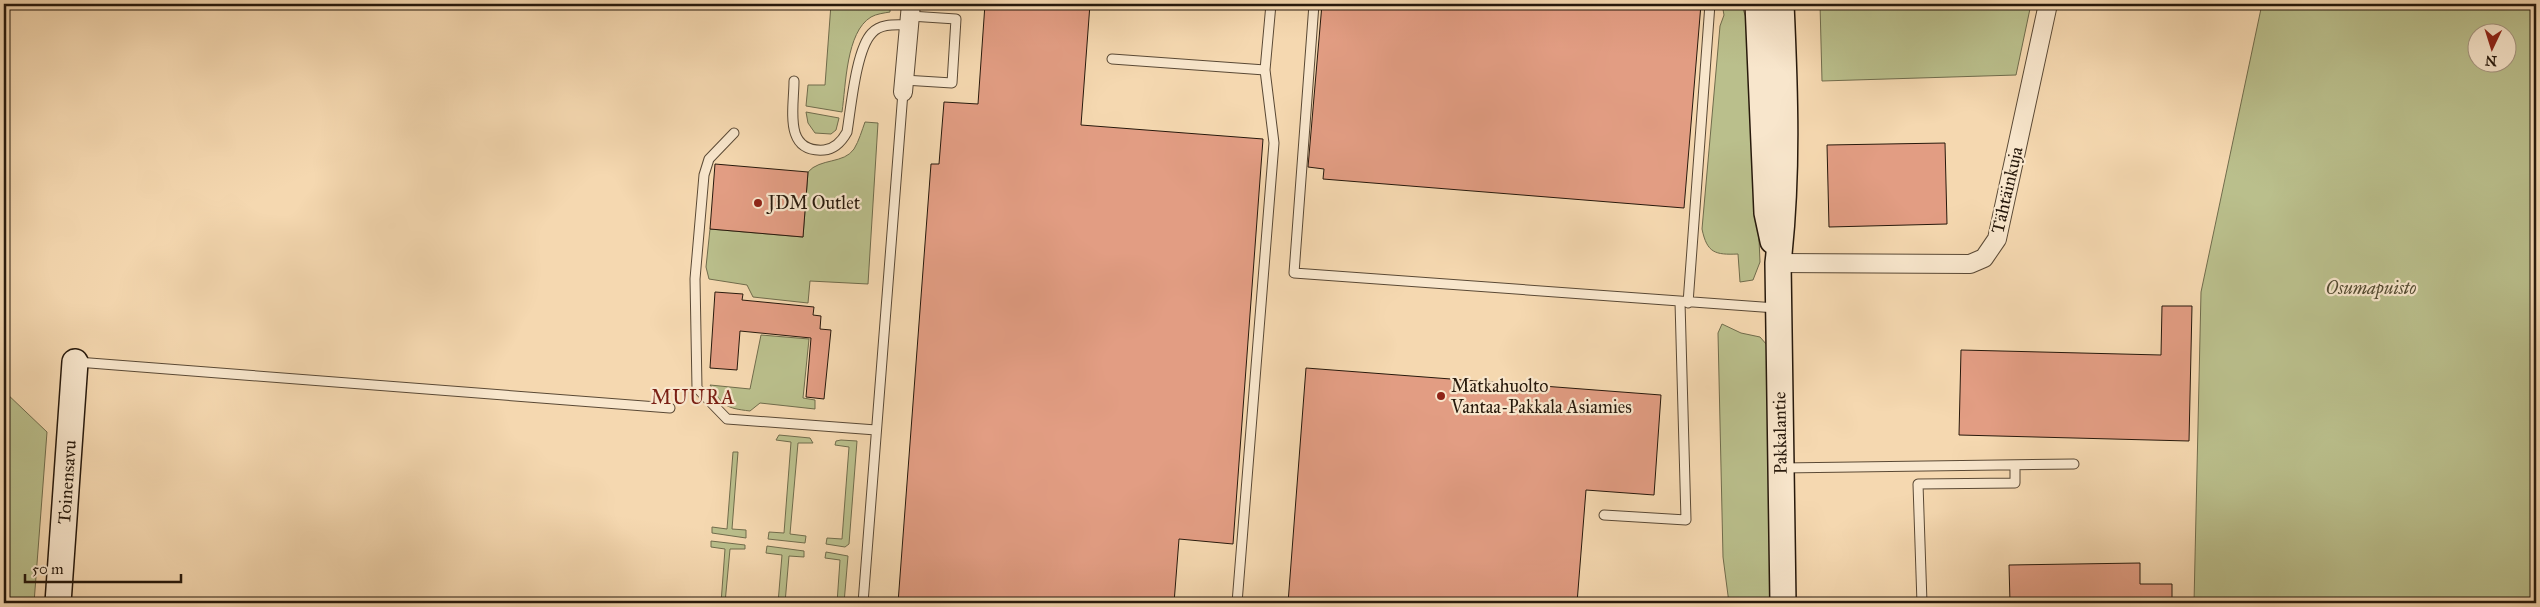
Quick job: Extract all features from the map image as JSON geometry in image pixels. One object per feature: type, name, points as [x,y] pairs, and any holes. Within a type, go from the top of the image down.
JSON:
[{"type":"main road","name":"Pakkalantie","points":[[1758,4],[1767,213],[1778,263]]},
{"type":"main road","name":"Pakkalantie","points":[[1781,4],[1786,139],[1784,211],[1778,263],[1783,603]]},
{"type":"main road","name":"Toinensavu","points":[[58,603],[75,362]]},
{"type":"street","name":"Tähtäinkuja","points":[[1778,263],[1970,264],[1984,258],[1997,239],[2048,4]]},
{"type":"street","points":[[904,86],[910,15]]},
{"type":"lane","points":[[1237,603],[1274,143],[1265,70],[1271,4]]},
{"type":"lane","points":[[1314,4],[1294,272],[1779,308]]},
{"type":"lane","points":[[1604,514],[1686,520],[1684,302],[1710,4]]},
{"type":"lane","points":[[794,81],[794,132],[796,140],[800,145],[814,150],[826,150],[842,142],[847,132],[863,46],[872,32],[910,15],[956,19],[952,82],[904,86],[863,603]]},
{"type":"lane","points":[[1112,59],[1265,70]]},
{"type":"lane","points":[[734,133],[709,159],[704,175],[695,279],[697,388],[727,419],[876,430]]},
{"type":"lane","points":[[75,362],[670,408]]},
{"type":"lane","points":[[1781,468],[2074,464]]},
{"type":"lane","points":[[1922,603],[1918,484],[2015,483],[2015,465]]},
{"type":"green space","points":[[831,4],[890,4],[890,12],[871,17],[856,34],[846,74],[842,112],[806,106],[808,85],[825,85]]},
{"type":"green space","points":[[1722,4],[1741,4],[1750,28],[1760,262],[1753,280],[1740,282],[1738,254],[1723,254],[1713,251],[1706,243],[1702,229],[1720,26],[1724,15]]},
{"type":"green space","points":[[1820,4],[2031,4],[2016,75],[1822,81]]},
{"type":"green space","name":"Osumapuisto","points":[[2262,4],[2536,4],[2536,603],[2194,603],[2201,292]]},
{"type":"green space","points":[[806,112],[839,118],[836,130],[831,134],[815,133],[808,123]]},
{"type":"green space","points":[[865,122],[878,123],[868,284],[810,281],[808,303],[753,297],[747,285],[709,279],[706,267],[710,229],[803,237],[808,172],[819,165],[850,154],[857,143]]},
{"type":"green space","points":[[1722,324],[1741,333],[1760,337],[1767,345],[1773,603],[1729,603],[1723,557],[1718,333]]},
{"type":"green space","points":[[761,335],[809,339],[803,398],[815,400],[815,409],[760,403],[750,411],[730,407],[718,398],[710,385],[750,389]]},
{"type":"green space","points":[[4,391],[47,432],[34,603],[4,603]]},
{"type":"green space","points":[[779,435],[810,438],[813,443],[798,443],[790,534],[806,536],[805,543],[768,539],[769,532],[784,533],[791,442],[776,440]]},
{"type":"green space","points":[[836,441],[857,441],[849,544],[845,547],[826,544],[827,538],[842,539],[849,447],[835,445]]},
{"type":"green space","points":[[733,452],[738,452],[732,529],[746,530],[746,538],[712,533],[712,527],[727,529]]},
{"type":"green space","points":[[711,541],[745,545],[745,549],[730,549],[725,603],[721,603],[725,549],[711,547]]},
{"type":"green space","points":[[767,546],[804,551],[804,557],[789,556],[785,603],[778,603],[782,555],[766,553]]},
{"type":"green space","points":[[826,552],[848,556],[844,603],[837,603],[840,560],[825,558]]},
{"type":"building","points":[[985,4],[1090,4],[1081,125],[1263,139],[1233,544],[1179,539],[1174,603],[898,603],[931,164],[939,164],[944,102],[978,104]]},
{"type":"building","points":[[1322,4],[1701,4],[1684,208],[1323,179],[1324,169],[1308,167]]},
{"type":"building","points":[[1945,143],[1947,224],[1829,227],[1827,145]]},
{"type":"building","points":[[715,164],[808,172],[803,237],[710,229]]},
{"type":"building","points":[[715,292],[743,294],[742,300],[814,307],[813,315],[821,316],[820,329],[831,330],[824,399],[806,397],[811,338],[740,331],[737,370],[710,368]]},
{"type":"building","points":[[2162,306],[2192,306],[2189,441],[1959,435],[1961,350],[2161,355]]},
{"type":"building","points":[[1306,368],[1661,395],[1654,495],[1586,490],[1577,603],[1288,603]]},
{"type":"building","points":[[2140,563],[2140,584],[2172,584],[2172,603],[2010,603],[2009,565]]},
{"type":"place","name":"JDM Outlet","points":[[758,203]]},
{"type":"place","name":"Matkahuolto Vantaa-Pakkala Asiamies","points":[[1441,396]]},
{"type":"district","name":"MUURA","points":[[693,397]]}]
